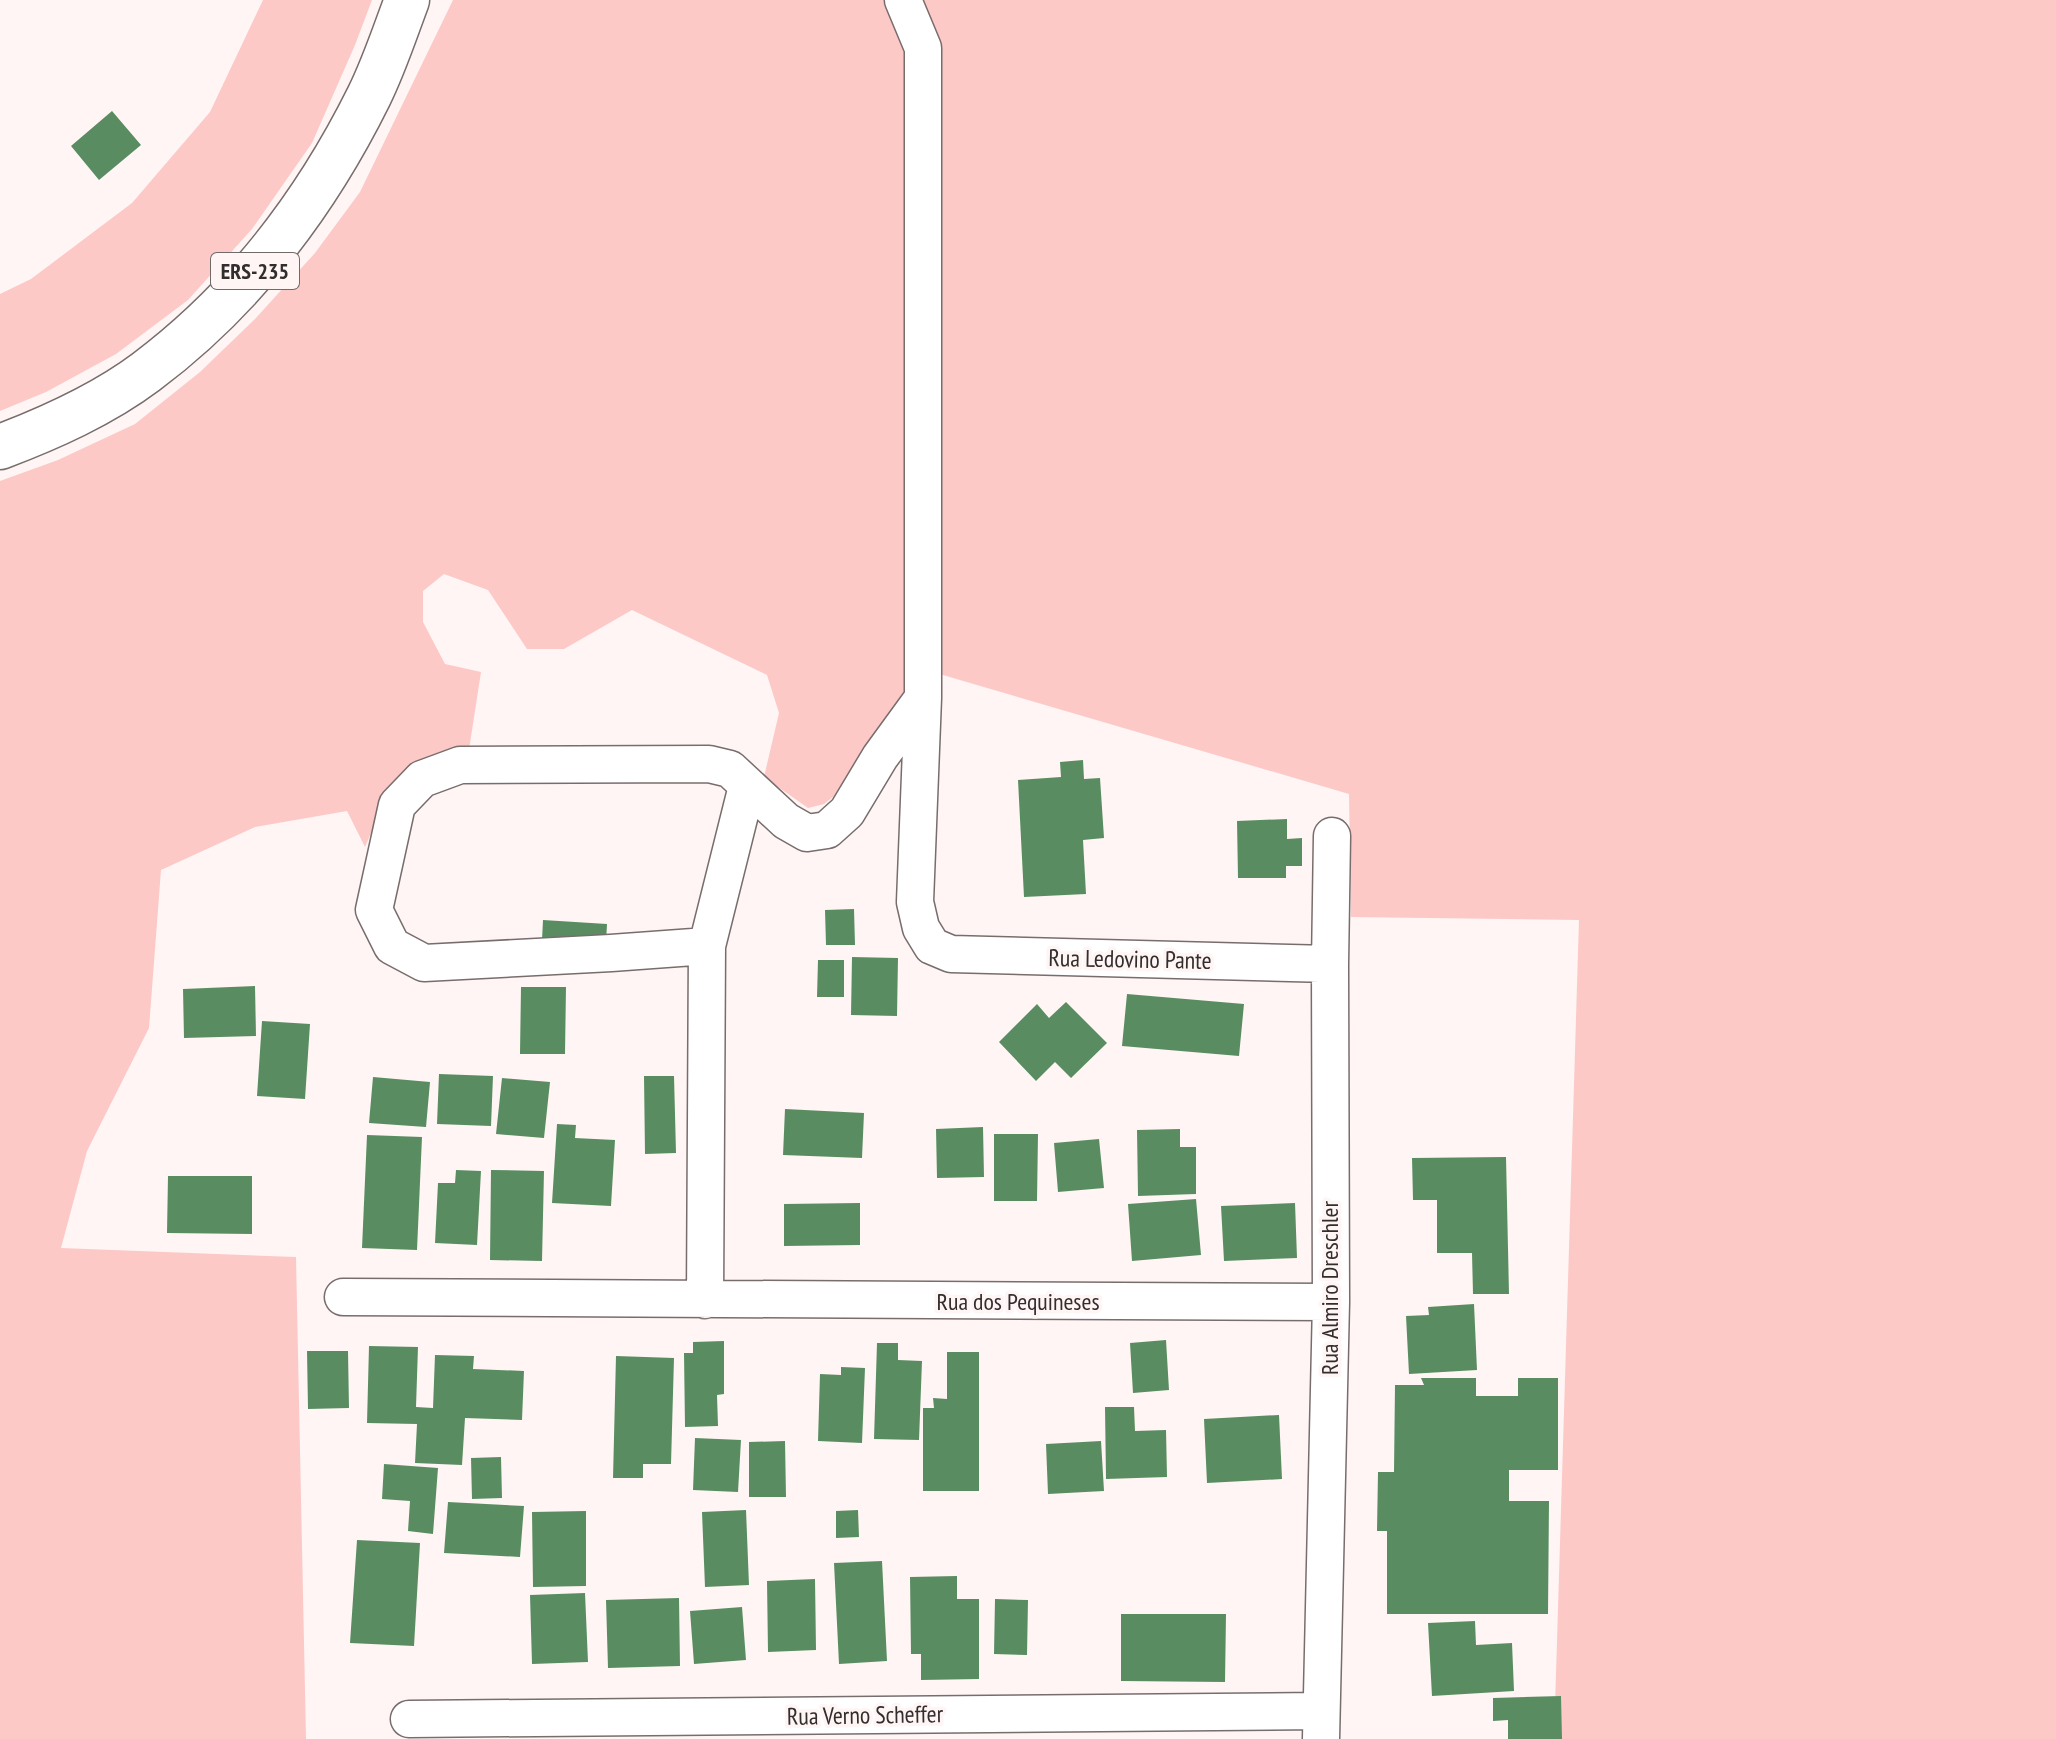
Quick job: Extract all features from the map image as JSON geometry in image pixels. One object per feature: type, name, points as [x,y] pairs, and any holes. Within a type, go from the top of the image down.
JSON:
[{"type":"main road","name":"ERS-235","points":[[0,447],[92,405],[144,373],[200,327],[252,274],[297,218],[332,164],[370,94],[407,0]]},
{"type":"street","points":[[707,946],[424,963],[392,946],[374,910],[397,805],[422,779],[460,765],[709,764],[730,769],[786,821],[807,833],[827,830],[847,812],[880,757],[923,698],[923,48],[903,0]]},
{"type":"street","name":"Rua Ledovino Pante","points":[[923,698],[915,902],[921,928],[932,946],[951,954],[1330,964]]},
{"type":"street","points":[[705,1300],[707,946],[747,786]]},
{"type":"street","name":"Rua Almiro Dreschler","points":[[1321,1725],[1331,1302],[1332,836]]},
{"type":"street","name":"Rua dos Pequineses","points":[[343,1297],[1331,1302]]},
{"type":"street","name":"Rua Verno Scheffer","points":[[409,1719],[1321,1725]]},
{"type":"shaded area","points":[[263,0],[372,0],[312,143],[252,229],[188,300],[116,354],[46,392],[0,411],[0,294],[31,279],[132,203],[210,112]]},
{"type":"shaded area","points":[[453,0],[892,0],[908,49],[906,692],[838,793],[824,804],[808,808],[764,777],[779,713],[767,675],[632,610],[564,649],[527,649],[488,590],[444,574],[423,591],[423,622],[445,664],[481,672],[468,756],[388,793],[365,847],[347,811],[255,827],[161,870],[149,1028],[87,1151],[61,1248],[296,1257],[306,1739],[0,1739],[0,481],[58,460],[135,424],[200,372],[255,319],[315,253],[360,192]]},
{"type":"shaded area","points":[[914,0],[2056,0],[2056,1739],[1554,1739],[1579,920],[1351,917],[1349,794],[936,673]]},
{"type":"building","points":[[112,111],[141,145],[99,180],[71,146]]},
{"type":"building","points":[[1083,760],[1084,779],[1100,778],[1104,838],[1083,840],[1086,894],[1024,897],[1018,780],[1061,777],[1060,762]]},
{"type":"building","points":[[1287,819],[1287,839],[1302,838],[1302,866],[1286,866],[1286,878],[1238,878],[1237,821]]},
{"type":"building","points":[[854,909],[855,945],[826,945],[825,910]]},
{"type":"building","points":[[543,920],[607,924],[606,943],[542,940]]},
{"type":"building","points":[[852,957],[898,958],[897,1016],[851,1015]]},
{"type":"building","points":[[818,960],[844,960],[844,997],[817,997]]},
{"type":"building","points":[[255,986],[256,1036],[184,1038],[183,989]]},
{"type":"building","points":[[521,987],[566,987],[565,1054],[520,1054]]},
{"type":"building","points":[[1127,994],[1244,1004],[1239,1056],[1122,1046]]},
{"type":"building","points":[[1066,1002],[1107,1043],[1071,1078],[1055,1062],[1036,1081],[999,1042],[1037,1004],[1049,1018]]},
{"type":"building","points":[[262,1021],[310,1024],[305,1099],[257,1096]]},
{"type":"building","points":[[439,1074],[493,1076],[491,1126],[437,1124]]},
{"type":"building","points":[[644,1076],[674,1076],[676,1153],[645,1154]]},
{"type":"building","points":[[373,1077],[430,1082],[426,1127],[369,1123]]},
{"type":"building","points":[[502,1078],[550,1082],[544,1138],[496,1134]]},
{"type":"building","points":[[785,1109],[864,1113],[862,1158],[783,1155]]},
{"type":"building","points":[[557,1124],[576,1125],[575,1138],[615,1140],[611,1206],[552,1203]]},
{"type":"building","points":[[983,1127],[984,1177],[937,1178],[936,1129]]},
{"type":"building","points":[[1180,1129],[1180,1147],[1196,1147],[1196,1194],[1138,1196],[1137,1130]]},
{"type":"building","points":[[994,1134],[1038,1134],[1037,1201],[994,1201]]},
{"type":"building","points":[[367,1135],[422,1137],[417,1250],[362,1248]]},
{"type":"building","points":[[1099,1139],[1104,1188],[1058,1192],[1054,1143]]},
{"type":"building","points":[[1506,1157],[1509,1294],[1473,1294],[1472,1253],[1437,1253],[1437,1200],[1413,1200],[1412,1158]]},
{"type":"building","points":[[456,1170],[481,1171],[477,1245],[435,1243],[438,1183],[455,1183]]},
{"type":"building","points":[[491,1170],[544,1171],[542,1261],[490,1260]]},
{"type":"building","points":[[168,1176],[252,1176],[252,1234],[167,1233]]},
{"type":"building","points":[[1196,1199],[1201,1255],[1132,1261],[1128,1204]]},
{"type":"building","points":[[860,1203],[860,1245],[784,1246],[784,1204]]},
{"type":"building","points":[[1295,1203],[1297,1258],[1224,1261],[1221,1206]]},
{"type":"building","points":[[1474,1304],[1477,1370],[1409,1374],[1406,1316],[1429,1315],[1428,1307]]},
{"type":"building","points":[[1166,1340],[1169,1390],[1133,1393],[1130,1343]]},
{"type":"building","points":[[724,1341],[724,1394],[717,1395],[718,1426],[685,1427],[684,1353],[693,1353],[693,1342]]},
{"type":"building","points":[[877,1343],[898,1343],[898,1360],[922,1361],[919,1440],[874,1439]]},
{"type":"building","points":[[369,1346],[418,1347],[416,1407],[433,1408],[435,1355],[474,1356],[473,1369],[524,1371],[522,1420],[465,1418],[462,1465],[415,1463],[417,1424],[367,1423]]},
{"type":"building","points":[[307,1351],[348,1351],[349,1408],[308,1409]]},
{"type":"building","points":[[947,1352],[979,1352],[979,1491],[923,1491],[923,1408],[934,1408],[933,1398],[947,1399]]},
{"type":"building","points":[[616,1356],[674,1358],[671,1464],[643,1464],[643,1478],[613,1478]]},
{"type":"building","points":[[841,1367],[865,1368],[862,1443],[818,1441],[820,1374],[841,1375]]},
{"type":"building","points":[[1421,1378],[1476,1378],[1476,1396],[1518,1396],[1518,1378],[1558,1378],[1558,1470],[1509,1470],[1509,1501],[1549,1501],[1548,1614],[1387,1614],[1387,1531],[1377,1531],[1378,1472],[1394,1472],[1395,1385],[1424,1385]]},
{"type":"building","points":[[1105,1407],[1134,1407],[1135,1431],[1166,1430],[1167,1477],[1106,1479]]},
{"type":"building","points":[[1279,1415],[1282,1479],[1207,1483],[1204,1419]]},
{"type":"building","points":[[695,1438],[741,1440],[738,1492],[693,1490]]},
{"type":"building","points":[[785,1441],[786,1497],[749,1497],[749,1442]]},
{"type":"building","points":[[1101,1441],[1104,1491],[1048,1494],[1046,1444]]},
{"type":"building","points":[[501,1457],[502,1498],[472,1499],[471,1458]]},
{"type":"building","points":[[384,1464],[438,1468],[433,1534],[408,1531],[410,1501],[382,1499]]},
{"type":"building","points":[[448,1502],[524,1506],[520,1557],[444,1553]]},
{"type":"building","points":[[746,1510],[749,1585],[705,1587],[702,1512]]},
{"type":"building","points":[[858,1510],[859,1537],[836,1538],[836,1511]]},
{"type":"building","points":[[586,1511],[586,1586],[533,1587],[532,1512]]},
{"type":"building","points":[[357,1540],[420,1543],[414,1646],[350,1643]]},
{"type":"building","points":[[882,1561],[887,1661],[839,1664],[834,1563]]},
{"type":"building","points":[[957,1576],[957,1599],[979,1599],[979,1679],[921,1680],[921,1654],[911,1654],[910,1577]]},
{"type":"building","points":[[815,1579],[816,1650],[768,1652],[767,1581]]},
{"type":"building","points":[[585,1593],[588,1662],[532,1664],[530,1595]]},
{"type":"building","points":[[679,1598],[680,1666],[608,1668],[606,1600]]},
{"type":"building","points":[[995,1599],[1028,1600],[1027,1655],[994,1654]]},
{"type":"building","points":[[742,1607],[746,1660],[694,1664],[690,1611]]},
{"type":"building","points":[[1121,1614],[1226,1614],[1225,1682],[1121,1681]]},
{"type":"building","points":[[1475,1621],[1476,1645],[1512,1643],[1514,1691],[1432,1696],[1428,1623]]},
{"type":"building","points":[[1561,1696],[1562,1739],[1508,1739],[1508,1720],[1493,1721],[1493,1698]]}]
